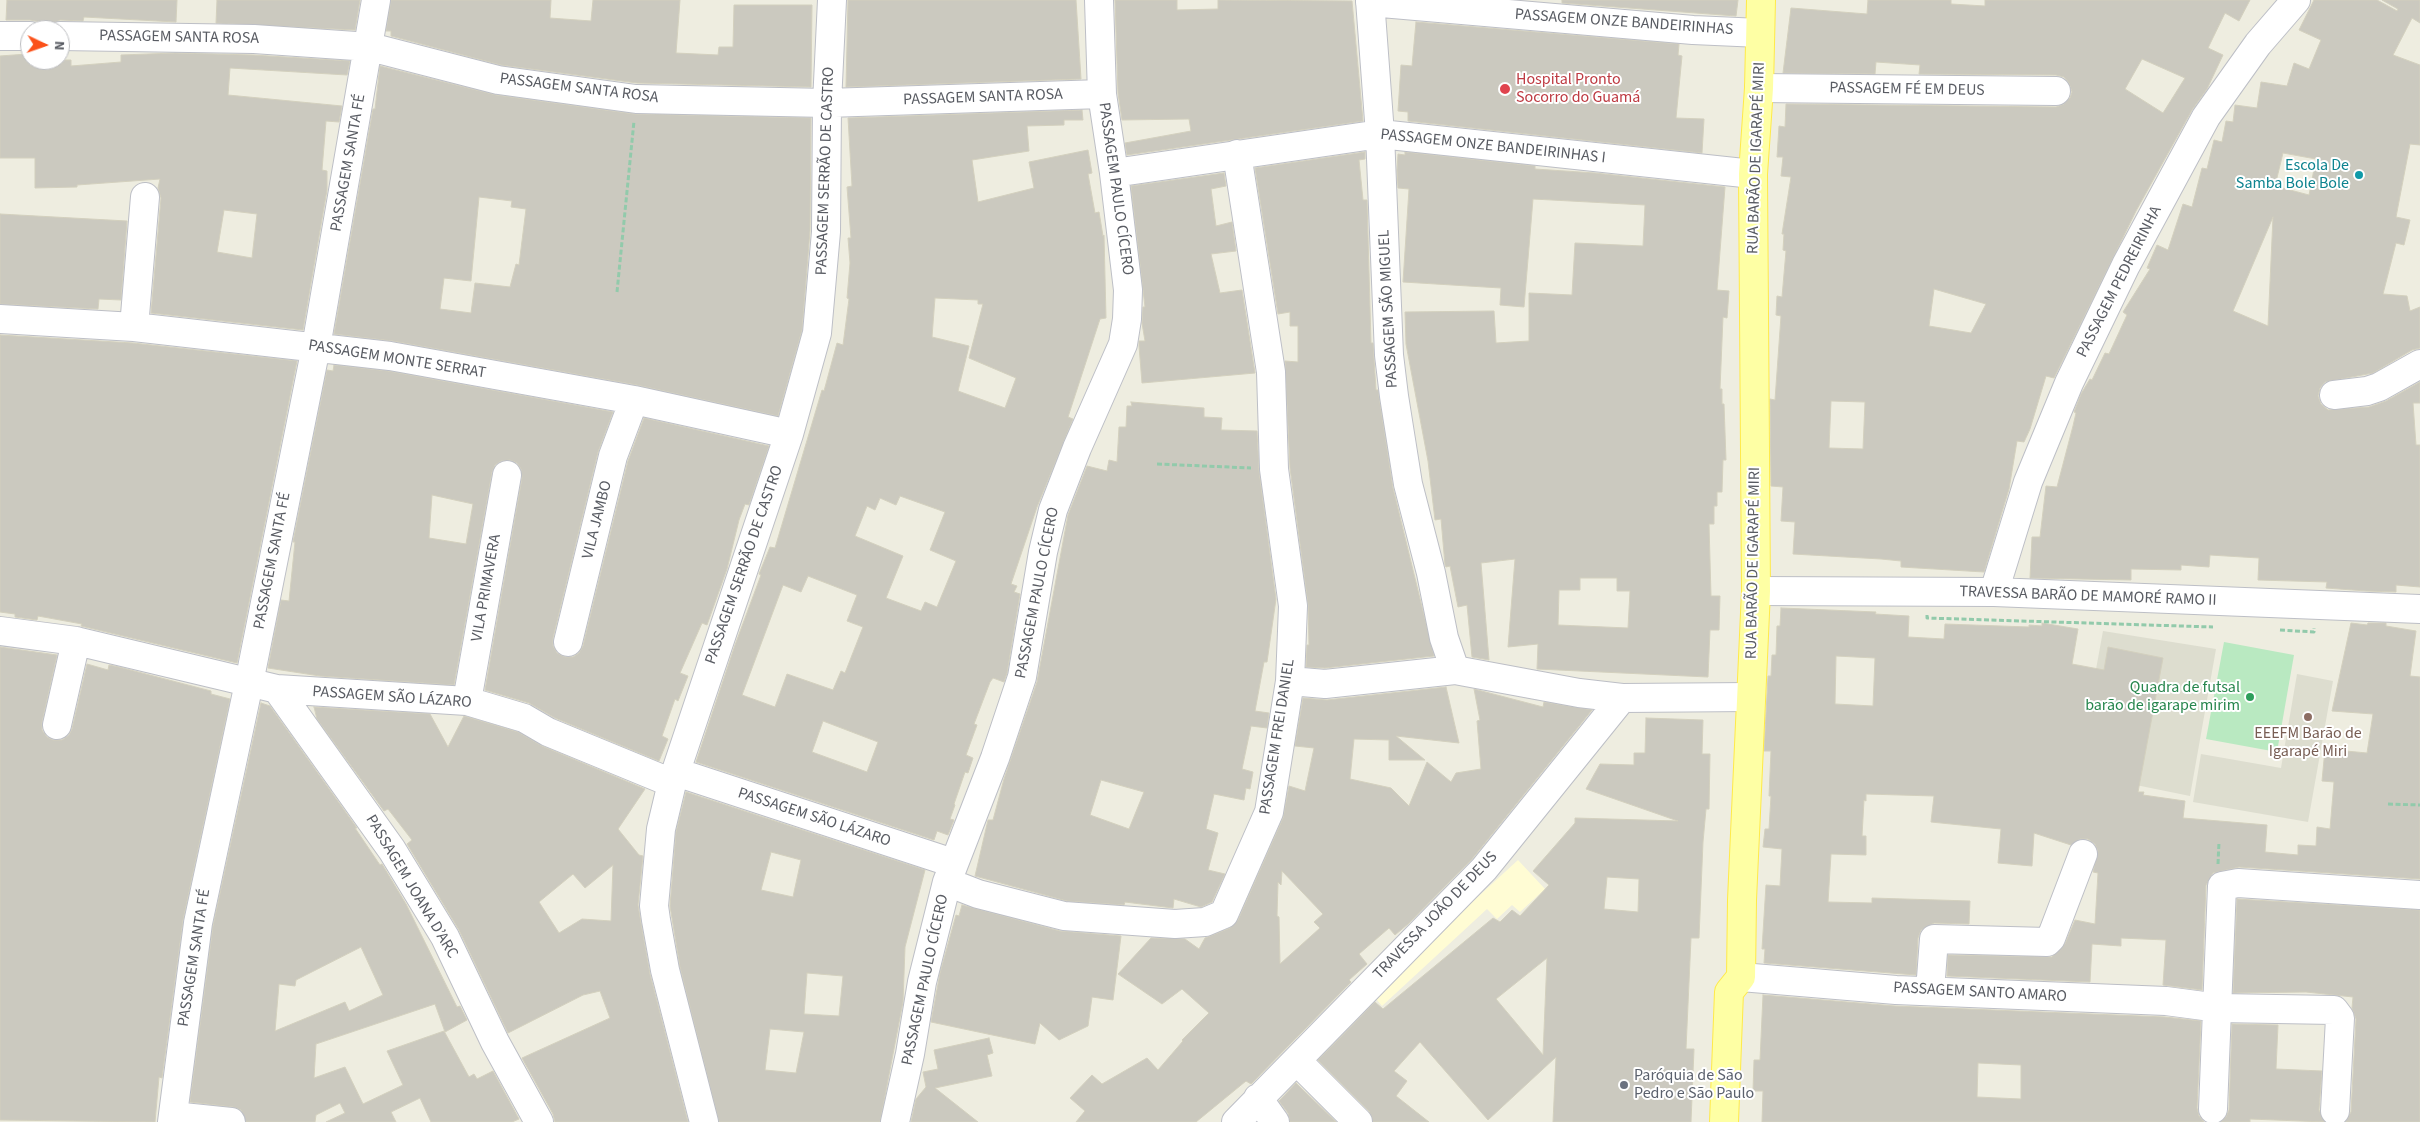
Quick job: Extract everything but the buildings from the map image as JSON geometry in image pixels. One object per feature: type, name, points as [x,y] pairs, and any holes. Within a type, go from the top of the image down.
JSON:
[{"type":"main road","name":"RUA BARÃO DE IGARAPÉ MIRI","points":[[1724,1122],[1730,992],[1741,977],[1742,900],[1756,591],[1753,174],[1759,88],[1761,0]]},
{"type":"street","name":"PASSAGEM SANTA FÉ","points":[[173,1119],[198,923],[249,684],[316,347],[370,47],[376,0]]},
{"type":"street","name":"PASSAGEM SERRÃO DE CASTRO","points":[[704,1122],[665,970],[655,913],[661,829],[674,777],[789,434],[817,333],[826,232],[827,103],[832,0]]},
{"type":"street","name":"PASSAGEM PAULO CÍCERO","points":[[895,1122],[910,1054],[922,982],[950,873],[995,758],[1022,677],[1043,552],[1053,510],[1077,448],[1123,344],[1127,320],[1128,290],[1114,173],[1102,94],[1099,0]]},
{"type":"street","name":"PASSAGEM PEDREIRINHA","points":[[1994,592],[2028,482],[2069,383],[2126,265],[2206,117],[2258,44],[2296,0]]},
{"type":"street","name":"PASSAGEM ONZE BANDEIRINHAS","points":[[1370,1],[1693,30],[1760,33]]},
{"type":"street","name":"PASSAGEM SÃO MIGUEL","points":[[1370,1],[1380,134],[1387,319],[1394,396],[1408,484],[1444,638],[1455,670]]},
{"type":"street","points":[[0,36],[20,36]]},
{"type":"street","name":"PASSAGEM SANTA ROSA","points":[[70,36],[254,39],[370,47],[498,80],[636,99],[827,103],[1102,94]]},
{"type":"street","name":"PASSAGEM FÉ EM DEUS","points":[[1759,88],[2056,91]]},
{"type":"street","name":"PASSAGEM ONZE BANDEIRINHAS I","points":[[1114,173],[1380,134],[1753,174]]},
{"type":"street","name":"PASSAGEM FREI DANIEL","points":[[1224,914],[1269,812],[1290,681],[1293,606],[1274,469],[1271,372],[1238,154]]},
{"type":"street","points":[[134,326],[145,197]]},
{"type":"street","name":"PASSAGEM MONTE SERRAT","points":[[0,319],[134,326],[390,356],[634,400],[789,434]]},
{"type":"street","points":[[2334,394],[2367,391],[2379,387],[2420,364]]},
{"type":"street","name":"VILA JAMBO","points":[[568,642],[613,456],[634,400]]},
{"type":"street","name":"VILA PRIMAVERA","points":[[466,702],[507,476]]},
{"type":"street","name":"TRAVESSA BARÃO DE MAMORÉ RAMO II","points":[[1756,591],[1994,592],[2420,608]]},
{"type":"street","points":[[0,631],[76,641],[249,684],[277,689]]},
{"type":"street","points":[[57,725],[76,641]]},
{"type":"street","points":[[1290,681],[1325,684],[1455,670],[1579,693],[1622,698],[1751,698]]},
{"type":"street","name":"PASSAGEM SÃO LÁZARO","points":[[277,689],[466,702],[524,718],[555,735],[950,873],[978,894],[1064,916],[1175,924],[1205,922],[1224,914]]},
{"type":"street","name":"PASSAGEM JOANA D’ARC","points":[[277,689],[397,858],[445,938],[495,1042],[539,1122]]},
{"type":"street","name":"TRAVESSA JOÃO DE DEUS","points":[[1236,1122],[1484,869],[1622,698]]},
{"type":"street","points":[[1930,991],[1934,939],[2047,942],[2051,938],[2083,854]]},
{"type":"street","points":[[2213,1109],[2219,1008],[2222,886],[2238,883],[2420,895]]},
{"type":"street","name":"PASSAGEM SANTO AMARO","points":[[1741,977],[1930,991],[2166,1001],[2219,1008],[2334,1010],[2340,1018],[2334,1111]]},
{"type":"street","points":[[1297,1061],[1358,1122]]},
{"type":"street","points":[[1258,1098],[1275,1122]]},
{"type":"street","points":[[173,1119],[231,1122]]},
{"type":"path","points":[[617,292],[636,99]]},
{"type":"path","points":[[1157,464],[1274,469]]},
{"type":"path","points":[[1928,612],[1927,618],[2038,622]]},
{"type":"path","points":[[2388,804],[2420,805]]},
{"type":"shaded area","points":[[2103,631],[2216,649],[2190,796],[2077,773]]},
{"type":"shaded area","name":"EEEFM Barão de Igarapé Miri","points":[[2297,674],[2333,681],[2308,822],[2193,802],[2201,754],[2281,768]]},
{"type":"shaded area","points":[[1518,860],[1545,889],[1520,912],[1512,905],[1497,919],[1487,909],[1382,1006],[1372,994]]},
{"type":"green space","name":"Quadra de futsal barão de igarape mirim","points":[[2224,642],[2294,655],[2277,752],[2206,739]]},
{"type":"place","name":"Hospital Pronto Socorro do Guamá","points":[[1505,89]]},
{"type":"place","name":"Escola De Samba Bole Bole","points":[[2359,175]]},
{"type":"place","name":"Quadra de futsal barão de igarape mirim","points":[[2250,697]]},
{"type":"place","name":"EEEFM Barão de Igarapé Miri","points":[[2308,717]]},
{"type":"place","name":"Paróquia de São Pedro e São Paulo","points":[[1624,1085]]}]
